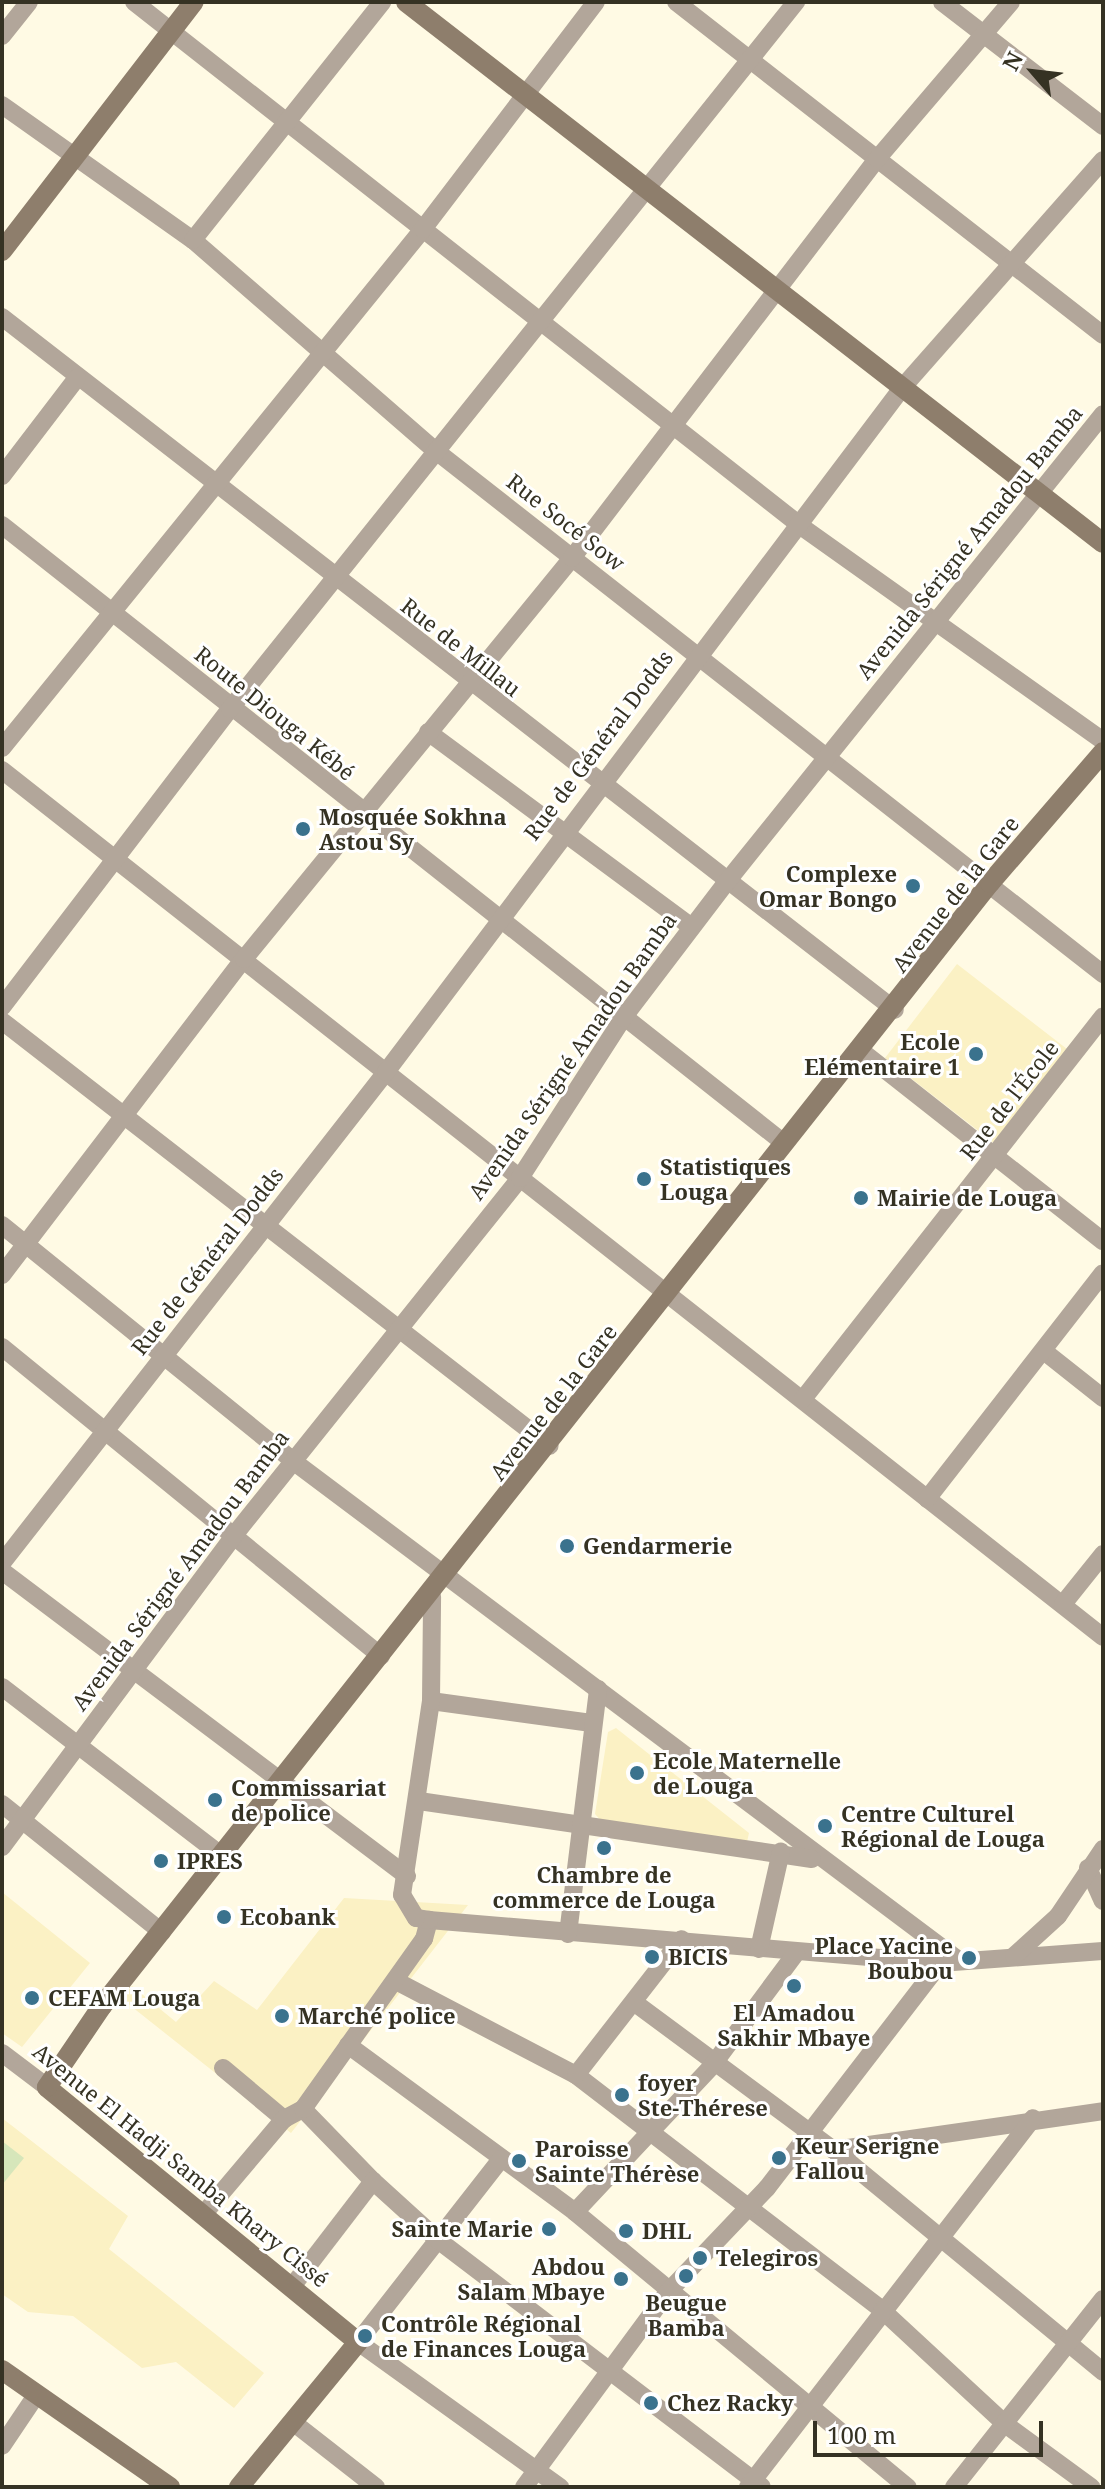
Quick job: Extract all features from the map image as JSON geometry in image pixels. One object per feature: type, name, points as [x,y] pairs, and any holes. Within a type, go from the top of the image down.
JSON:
[{"type":"street","points":[[2,36],[29,2]]},
{"type":"street","points":[[134,2],[287,127],[423,229],[802,527],[932,624],[1103,741]]},
{"type":"street","points":[[2,251],[71,157],[194,2]]},
{"type":"street","points":[[193,240],[287,127],[382,2]]},
{"type":"street","points":[[406,2],[648,183],[778,295],[902,388],[1033,493],[1103,543]]},
{"type":"street","points":[[2,748],[214,481],[423,229],[596,2]]},
{"type":"street","points":[[676,2],[744,61],[1014,261],[1103,335]]},
{"type":"street","points":[[2,1007],[230,709],[335,581],[744,61],[796,2]]},
{"type":"street","points":[[942,2],[1103,126]]},
{"type":"street","points":[[2,1275],[127,1117],[244,959],[467,681],[572,558],[674,428],[778,295],[877,159],[985,37],[1011,2]]},
{"type":"street","name":"Rue Socé Sow","points":[[2,105],[71,157],[193,240],[324,347],[436,451],[1103,974]]},
{"type":"street","name":"Rue de Général Dodds","points":[[2,1563],[386,1072],[565,828],[696,656],[802,527],[902,388],[1103,160]]},
{"type":"street","name":"Rue de Millau","points":[[2,317],[725,884],[895,1010]]},
{"type":"street","points":[[2,476],[77,378]]},
{"type":"street","name":"Avenida Sérigné Amadou Bamba","points":[[2,1847],[235,1534],[395,1329],[520,1178],[623,1018],[725,884],[1033,493],[1103,414]]},
{"type":"street","name":"Route Diouga Kébé","points":[[2,525],[497,921],[784,1143]]},
{"type":"street","points":[[428,732],[565,828],[692,927]]},
{"type":"street","name":"Avenue de la Gare","points":[[47,2087],[162,1932],[381,1656],[432,1597],[784,1143],[895,1010],[990,883],[1103,752]]},
{"type":"street","points":[[2,770],[1103,1637]]},
{"type":"street","name":"Rue de l'École","points":[[803,1399],[995,1159],[1103,1017]]},
{"type":"street","points":[[2,1021],[395,1329],[550,1446]]},
{"type":"street","points":[[860,1050],[1103,1241]]},
{"type":"street","points":[[2,1225],[293,1461],[598,1689],[949,1961]]},
{"type":"street","points":[[927,1499],[1045,1352],[1103,1273]]},
{"type":"street","points":[[2,1347],[107,1429],[381,1656]]},
{"type":"street","points":[[1045,1352],[1103,1398]]},
{"type":"street","points":[[1063,1604],[1103,1554]]},
{"type":"street","points":[[2,1571],[279,1784],[407,1876]]},
{"type":"street","points":[[432,1597],[431,1701],[419,1801],[402,1895],[408,1911],[429,1920],[568,1934],[682,1939],[796,1953],[949,1961],[1103,1951]]},
{"type":"street","points":[[2,1687],[222,1856]]},
{"type":"street","points":[[568,1934],[598,1689]]},
{"type":"street","points":[[431,1701],[592,1723]]},
{"type":"street","points":[[419,1801],[579,1826],[781,1851],[823,1862]]},
{"type":"street","points":[[2,1804],[162,1932]]},
{"type":"street","points":[[1014,1956],[1058,1916],[1103,1849]]},
{"type":"street","points":[[759,1949],[781,1851]]},
{"type":"street","points":[[1088,1868],[1103,1901]]},
{"type":"street","points":[[207,2210],[284,2119],[303,2109],[396,1981],[429,1920]]},
{"type":"street","points":[[576,2075],[682,1939]]},
{"type":"street","points":[[575,2212],[712,2066],[796,1953]]},
{"type":"street","points":[[524,2487],[535,2467],[667,2293],[748,2209],[949,1961]]},
{"type":"street","points":[[396,1981],[576,2075],[882,2310],[1005,2424],[1091,2487]]},
{"type":"street","points":[[635,2003],[712,2066],[808,2136],[834,2150],[1066,2346],[1103,2372]]},
{"type":"street","points":[[348,2045],[575,2212],[667,2293],[810,2405],[908,2487]]},
{"type":"street","name":"Avenue El Hadji Samba Khary Cissé","points":[[2,2053],[207,2210],[358,2342],[560,2487]]},
{"type":"street","points":[[223,2068],[284,2119]]},
{"type":"street","points":[[303,2109],[373,2181],[438,2240],[755,2485],[810,2405],[1033,2118]]},
{"type":"street","points":[[834,2150],[1033,2118],[1103,2111]]},
{"type":"street","points":[[239,2487],[294,2423],[501,2159]]},
{"type":"street","points":[[294,2284],[373,2181]]},
{"type":"street","points":[[954,2487],[1103,2299]]},
{"type":"street","points":[[2,2370],[169,2487]]},
{"type":"street","points":[[2,2446],[37,2394]]},
{"type":"street","points":[[294,2423],[376,2487]]},
{"type":"shaded area","name":"Ecole Elémentaire 1","points":[[957,964],[1067,1049],[994,1143],[885,1058]]},
{"type":"shaded area","name":"Ecole Maternelle de Louga","points":[[616,1728],[749,1833],[747,1842],[603,1823],[595,1814],[608,1732]]},
{"type":"shaded area","name":"CEFAM Louga","points":[[2,1892],[90,1963],[22,2047],[2,2033]]},
{"type":"shaded area","name":"Marché police","points":[[344,1898],[468,1905],[291,2133],[122,1999],[132,1986],[176,2022],[214,1981],[257,2010]]},
{"type":"shaded area","points":[[2,2118],[128,2216],[109,2249],[264,2373],[234,2408],[176,2362],[142,2368],[73,2316],[28,2312],[2,2294]]},
{"type":"building","points":[[2,2141],[24,2158],[2,2185]]},
{"type":"place","name":"Mosquée Sokhna Astou Sy","points":[[303,829]]},
{"type":"place","name":"Complexe Omar Bongo","points":[[913,886]]},
{"type":"place","name":"Ecole Elémentaire 1","points":[[976,1054]]},
{"type":"place","name":"Statistiques Louga","points":[[644,1179]]},
{"type":"place","name":"Mairie de Louga","points":[[861,1198]]},
{"type":"place","name":"Gendarmerie","points":[[567,1546]]},
{"type":"place","name":"Ecole Maternelle de Louga","points":[[637,1773]]},
{"type":"place","name":"Commissariat de police","points":[[215,1800]]},
{"type":"place","name":"Centre Culturel Régional de Louga","points":[[825,1826]]},
{"type":"place","name":"Chambre de commerce de Louga","points":[[604,1848]]},
{"type":"place","name":"IPRES","points":[[161,1861]]},
{"type":"place","name":"Ecobank","points":[[224,1917]]},
{"type":"place","name":"BICIS","points":[[652,1957]]},
{"type":"place","name":"Place Yacine Boubou","points":[[969,1958]]},
{"type":"place","name":"El Amadou Sakhir Mbaye","points":[[794,1986]]},
{"type":"place","name":"CEFAM Louga","points":[[32,1998]]},
{"type":"place","name":"Marché police","points":[[282,2016]]},
{"type":"place","name":"foyer Ste-Thérese","points":[[622,2095]]},
{"type":"place","name":"Keur Serigne Fallou","points":[[779,2158]]},
{"type":"place","name":"Paroisse Sainte Thérèse","points":[[519,2161]]},
{"type":"place","name":"Sainte Marie","points":[[549,2229]]},
{"type":"place","name":"DHL","points":[[626,2231]]},
{"type":"place","name":"Telegiros","points":[[700,2258]]},
{"type":"place","name":"Beugue Bamba","points":[[686,2276]]},
{"type":"place","name":"Abdou Salam Mbaye","points":[[621,2279]]},
{"type":"place","name":"Contrôle Régional de Finances Louga","points":[[365,2336]]},
{"type":"place","name":"Chez Racky","points":[[651,2403]]}]
